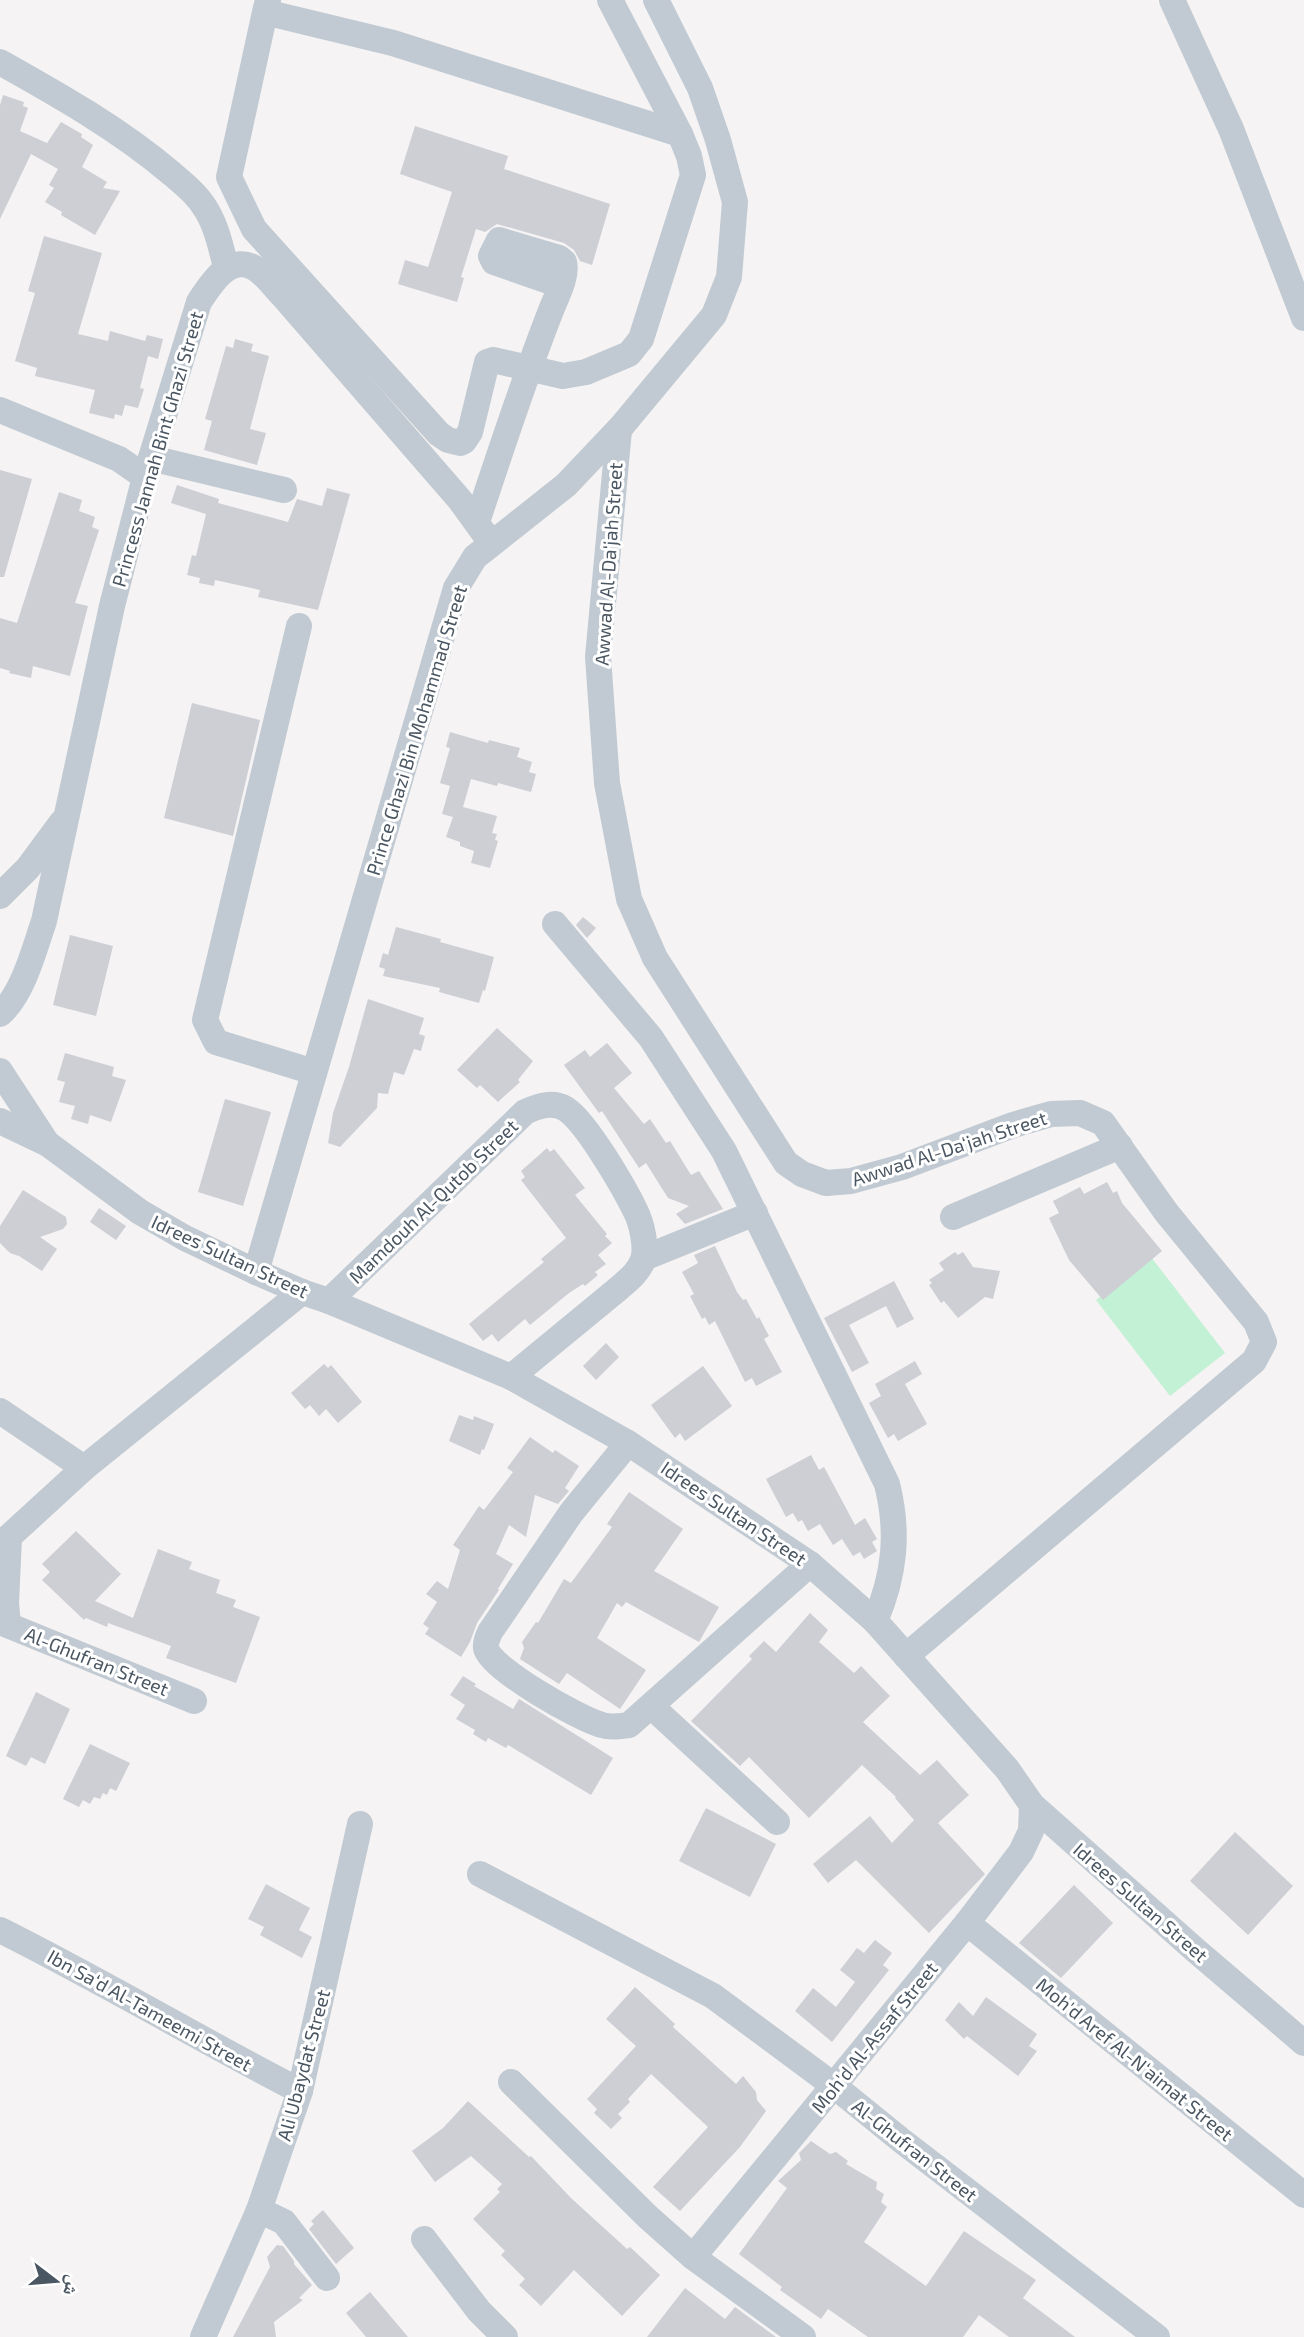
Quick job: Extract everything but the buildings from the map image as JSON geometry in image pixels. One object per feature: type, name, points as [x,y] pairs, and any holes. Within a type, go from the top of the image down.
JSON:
[{"type":"street","points":[[610,0],[680,134],[690,156],[693,175],[641,339],[629,354],[586,372],[563,376],[493,360],[487,362],[470,432],[460,443],[448,440],[439,434],[254,229],[229,177],[267,6],[680,134]]},
{"type":"street","name":"Prince Ghazi Bin Mohammad Street","points":[[256,1272],[456,588],[475,557],[484,533],[566,485],[619,430],[714,315],[729,277],[735,202],[700,88],[656,0]]},
{"type":"street","points":[[1172,0],[1231,129],[1304,318]]},
{"type":"street","points":[[0,62],[94,117],[149,154],[195,193],[218,234],[226,267],[243,265],[257,270],[354,378],[484,533]]},
{"type":"street","name":"Princess Jannah Bint Ghazi Street","points":[[0,1014],[17,991],[32,958],[44,921],[110,619],[148,467],[199,302],[226,267]]},
{"type":"street","points":[[484,533],[529,367],[560,285]]},
{"type":"street","points":[[0,410],[119,459],[148,467],[284,490]]},
{"type":"street","name":"Awwad Al-Da‘jah Street","points":[[619,430],[598,657],[607,783],[629,899],[655,958],[786,1163],[802,1174],[826,1183],[851,1181],[902,1167],[1013,1125],[1051,1114],[1080,1113],[1103,1123],[1166,1212],[1256,1322],[1264,1342],[1254,1361],[906,1656]]},
{"type":"street","points":[[299,626],[205,1020],[216,1042],[314,1072]]},
{"type":"street","name":"Princess Jannah Bint Ghazi Street","points":[[0,896],[28,868],[65,817]]},
{"type":"street","points":[[555,924],[651,1038],[724,1151],[887,1484],[894,1512],[894,1549],[885,1593],[875,1621]]},
{"type":"street","name":"Idrees Sultan Street","points":[[0,1070],[48,1144]]},
{"type":"street","name":"Mamdouh Al-Qutob Street","points":[[328,1301],[525,1112],[539,1105],[553,1104],[566,1110],[582,1125],[637,1214],[644,1242],[644,1258]]},
{"type":"street","name":"Idrees Sultan Street","points":[[0,1121],[48,1144],[140,1212],[185,1238],[302,1292],[511,1377],[628,1443],[810,1564],[875,1621],[1007,1769],[1032,1805],[1304,2043]]},
{"type":"street","points":[[953,1217],[1120,1146]]},
{"type":"street","points":[[511,1377],[635,1275],[644,1258],[755,1213]]},
{"type":"street","points":[[4,1624],[5,1541],[83,1468],[302,1292]]},
{"type":"street","points":[[0,1411],[83,1468]]},
{"type":"street","points":[[628,1443],[571,1513],[490,1632],[486,1647],[491,1656],[506,1670],[555,1703],[602,1725],[629,1725],[810,1564]]},
{"type":"street","name":"Al-Ghufran Street","points":[[4,1624],[194,1701]]},
{"type":"street","points":[[651,1706],[777,1822]]},
{"type":"street","name":"Moh'd Al-Assaf Street","points":[[692,2257],[967,1923],[1021,1852],[1031,1831],[1032,1805]]},
{"type":"street","name":"Ali Ubaydat Street","points":[[204,2337],[259,2210],[300,2091],[360,1824]]},
{"type":"street","name":"Al-Ghufran Street","points":[[480,1874],[713,1996],[833,2085],[1157,2337]]},
{"type":"street","name":"Moh'd Aref Al-N‘aimat Street","points":[[967,1923],[1304,2195]]},
{"type":"street","name":"Ibn Sa‘d Al-Tameemi Street","points":[[0,1930],[84,1972],[223,2052],[300,2091]]},
{"type":"street","points":[[512,2082],[692,2257],[803,2337]]},
{"type":"street","points":[[259,2210],[284,2222],[327,2278]]},
{"type":"street","points":[[424,2239],[479,2311],[505,2337]]},
{"type":"green space","points":[[1151,1257],[1225,1353],[1170,1396],[1096,1300]]}]
